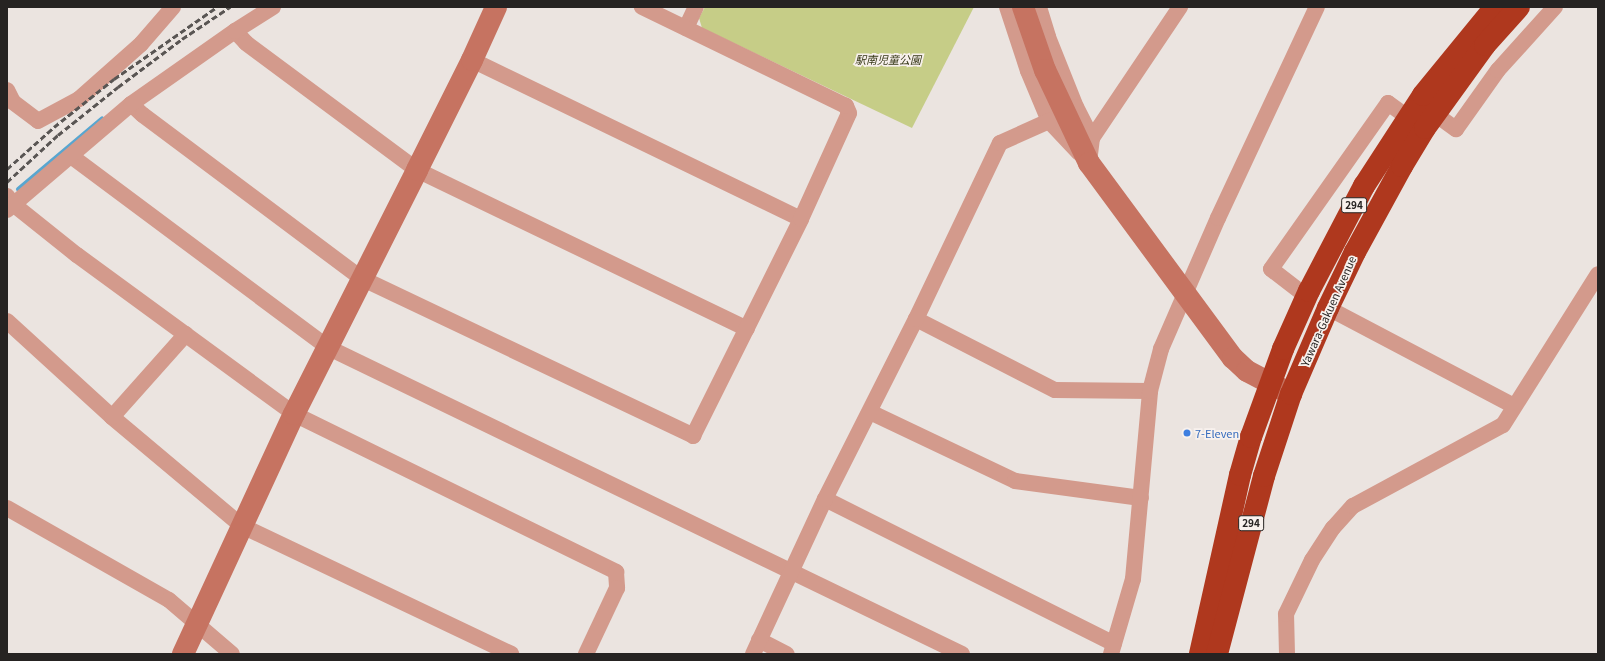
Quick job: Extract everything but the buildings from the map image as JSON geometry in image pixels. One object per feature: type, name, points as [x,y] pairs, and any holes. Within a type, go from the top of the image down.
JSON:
[{"type":"highway","name":"294","points":[[1200,654],[1240,475],[1270,384],[1306,296],[1364,186],[1423,95],[1495,7]]},
{"type":"highway","name":"Yawara-Gakuen Avenue","points":[[1217,654],[1264,476],[1292,394],[1328,308],[1358,246],[1402,166],[1435,114],[1485,45],[1519,7]]},
{"type":"street","points":[[7,90],[13,102],[38,121],[79,99],[141,44],[173,7]]},
{"type":"street","points":[[273,7],[234,31],[131,104],[71,156],[9,204],[294,414],[616,572],[616,588],[586,654]]},
{"type":"street","points":[[183,654],[294,414],[329,348],[361,278],[472,60],[496,7]]},
{"type":"street","points":[[131,104],[149,120],[361,278],[693,436],[801,219],[849,113],[846,106],[642,7]]},
{"type":"street","points":[[686,28],[696,7]]},
{"type":"street","points":[[1007,7],[1028,71],[1056,116],[1185,295],[1233,358],[1247,371],[1292,394]]},
{"type":"street","points":[[1023,7],[1056,116]]},
{"type":"street","points":[[1039,7],[1048,37],[1074,100],[1092,138]]},
{"type":"street","points":[[1089,163],[1092,138],[1180,7]]},
{"type":"street","points":[[825,500],[1113,649],[1133,579],[1150,391],[1162,349],[1218,218],[1317,7]]},
{"type":"street","points":[[1435,114],[1456,129],[1498,70],[1548,9]]},
{"type":"street","points":[[234,31],[252,47],[417,170],[746,329]]},
{"type":"street","points":[[472,60],[801,219]]},
{"type":"street","points":[[1306,296],[1271,269],[1388,103],[1409,118]]},
{"type":"street","points":[[787,654],[756,647],[825,500],[916,319],[1000,144],[1056,116]]},
{"type":"street","points":[[71,156],[329,348],[962,654]]},
{"type":"street","points":[[1287,654],[1286,614],[1312,560],[1333,528],[1353,506],[1503,425],[1598,274]]},
{"type":"street","points":[[1328,308],[1514,406]]},
{"type":"street","points":[[916,319],[1055,390],[1150,391]]},
{"type":"street","points":[[7,321],[112,416],[242,526],[510,654]]},
{"type":"street","points":[[112,416],[186,334]]},
{"type":"street","points":[[870,412],[1015,481],[1141,498]]},
{"type":"street","points":[[7,508],[169,600],[232,654]]},
{"type":"green space","name":"駅南児童公園","points":[[705,7],[974,7],[912,128],[702,28],[699,18]]},
{"type":"waterway","points":[[18,189],[101,119]]},
{"type":"railway","points":[[7,169],[54,127],[114,79],[217,7]]},
{"type":"railway","points":[[7,182],[58,135],[118,87],[182,39],[230,7]]},
{"type":"place","name":"7-Eleven","points":[[1187,433]]}]
